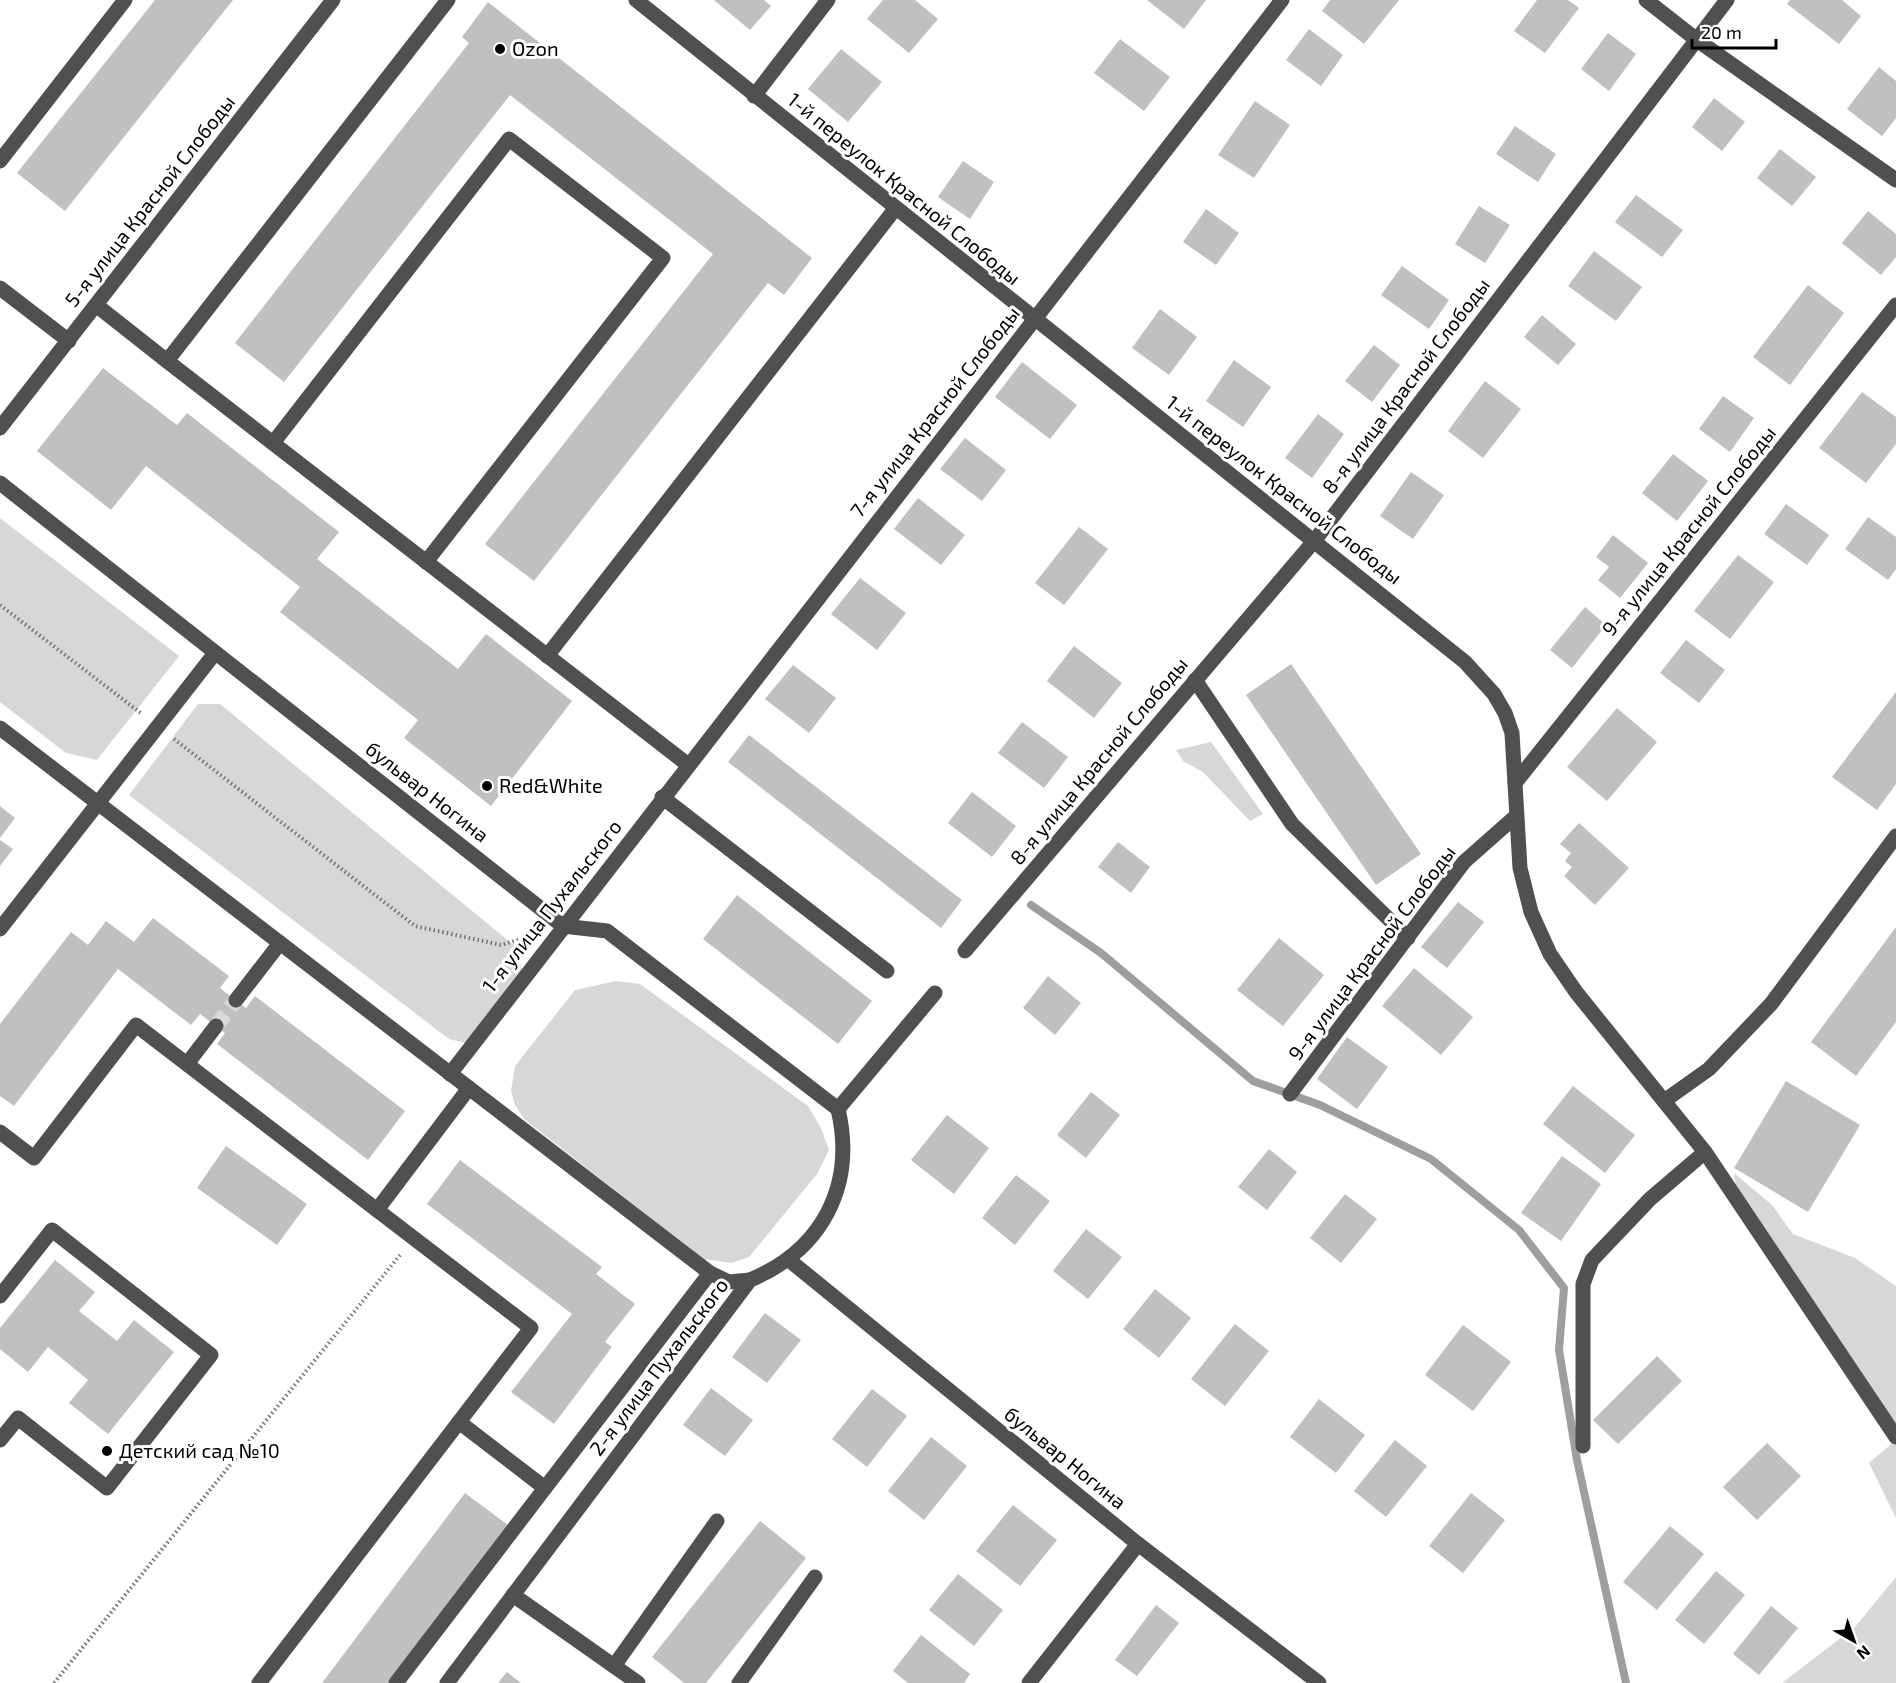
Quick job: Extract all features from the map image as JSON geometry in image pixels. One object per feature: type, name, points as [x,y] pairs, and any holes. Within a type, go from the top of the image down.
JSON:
[{"type":"street","points":[[0,161],[125,0]]},
{"type":"street","name":"5-я улица Красной Слободы","points":[[0,428],[333,0]]},
{"type":"street","points":[[167,361],[448,0]]},
{"type":"street","name":"1-й переулок Красной Слободы","points":[[636,0],[1034,320],[1315,540],[1481,677],[1505,713],[1512,733],[1518,853],[1531,912],[1547,947],[1576,992],[1705,1152],[1896,1437]]},
{"type":"street","points":[[754,96],[828,0]]},
{"type":"street","name":"7-я улица Красной Слободы","points":[[687,764],[1282,0]]},
{"type":"street","points":[[1646,0],[1697,40],[1896,180]]},
{"type":"street","name":"8-я улица Красной Слободы","points":[[965,951],[1315,540],[1727,0]]},
{"type":"street","points":[[273,443],[509,139],[663,258],[426,562]]},
{"type":"street","points":[[547,656],[895,209]]},
{"type":"street","points":[[0,288],[69,341]]},
{"type":"street","points":[[96,305],[687,764]]},
{"type":"street","name":"9-я улица Красной Слободы","points":[[1515,783],[1896,305]]},
{"type":"street","name":"бульвар Ногина","points":[[0,483],[563,926]]},
{"type":"street","points":[[0,929],[215,653]]},
{"type":"street","points":[[1195,680],[1292,824],[1408,938]]},
{"type":"street","points":[[0,728],[710,1273],[729,1282],[750,1280]]},
{"type":"street","name":"1-я улица Пухальского","points":[[450,1074],[687,764]]},
{"type":"street","points":[[662,797],[887,971]]},
{"type":"street","name":"9-я улица Красной Слободы","points":[[1290,1094],[1464,862],[1516,816]]},
{"type":"street","points":[[1664,1101],[1709,1070],[1771,1004],[1896,837]]},
{"type":"street","points":[[563,926],[607,931],[838,1109],[935,993]]},
{"type":"street","points":[[236,1000],[280,943]]},
{"type":"street","points":[[0,1132],[34,1158],[136,1025],[531,1328],[259,1683]]},
{"type":"street","points":[[187,1064],[216,1026]]},
{"type":"street","points":[[377,1210],[469,1088]]},
{"type":"street","name":"2-я улица Пухальского","points":[[447,1683],[750,1280],[789,1260],[821,1225],[837,1192],[843,1157],[838,1109]]},
{"type":"street","points":[[1582,1446],[1583,1284],[1592,1260],[1650,1199],[1705,1152]]},
{"type":"street","points":[[0,1296],[52,1230],[212,1354],[107,1488],[18,1418],[0,1440]]},
{"type":"street","name":"бульвар Ногина","points":[[789,1260],[1138,1544],[1319,1683]]},
{"type":"street","points":[[396,1683],[710,1273]]},
{"type":"street","points":[[459,1422],[545,1488]]},
{"type":"street","points":[[614,1666],[717,1521]]},
{"type":"street","points":[[1029,1683],[1138,1544]]},
{"type":"street","points":[[739,1683],[814,1577]]},
{"type":"street","points":[[513,1595],[638,1683]]},
{"type":"path","points":[[0,605],[415,926],[501,945],[563,926]]},
{"type":"path","points":[[54,1683],[414,1238]]},
{"type":"shaded area","points":[[0,518],[179,656],[97,760],[66,753],[0,702]]},
{"type":"shaded area","points":[[198,704],[220,704],[515,946],[525,979],[469,1044],[449,1039],[129,795]]},
{"type":"shaded area","points":[[1211,742],[1263,814],[1250,821],[1203,772],[1183,761],[1176,750]]},
{"type":"shaded area","points":[[616,981],[640,984],[808,1106],[821,1128],[829,1150],[817,1174],[749,1257],[731,1263],[704,1259],[525,1120],[515,1105],[511,1091],[515,1066],[575,990]]},
{"type":"shaded area","points":[[1734,1173],[1772,1205],[1793,1234],[1855,1258],[1896,1286],[1896,1427],[1737,1195]]},
{"type":"shaded area","points":[[1896,1440],[1896,1518],[1869,1463]]},
{"type":"shaded area","points":[[1896,1577],[1896,1683],[1782,1683],[1855,1627]]},
{"type":"building","points":[[155,0],[233,0],[65,211],[17,173]]},
{"type":"building","points":[[714,0],[764,0],[771,6],[750,30]]},
{"type":"building","points":[[883,0],[915,0],[938,19],[909,53],[867,19]]},
{"type":"building","points":[[1147,0],[1206,0],[1184,29]]},
{"type":"building","points":[[1330,0],[1399,0],[1364,44],[1322,11]]},
{"type":"building","points":[[1537,0],[1568,0],[1579,8],[1545,53],[1514,31]]},
{"type":"building","points":[[1790,0],[1842,0],[1861,16],[1839,44],[1787,4]]},
{"type":"building","points":[[488,2],[812,258],[784,295],[768,283],[534,581],[485,544],[713,254],[510,95],[284,382],[235,343],[469,43],[462,37]]},
{"type":"building","points":[[1309,29],[1343,55],[1321,86],[1286,60]]},
{"type":"building","points":[[1608,33],[1636,54],[1609,91],[1581,69]]},
{"type":"building","points":[[1120,39],[1170,77],[1144,111],[1094,73]]},
{"type":"building","points":[[841,49],[882,82],[848,122],[808,89]]},
{"type":"building","points":[[1879,67],[1896,81],[1896,118],[1882,136],[1847,109]]},
{"type":"building","points":[[1714,98],[1745,122],[1722,151],[1692,127]]},
{"type":"building","points":[[1255,101],[1290,125],[1254,178],[1218,155]]},
{"type":"building","points":[[1515,126],[1556,154],[1538,182],[1496,154]]},
{"type":"building","points":[[1780,149],[1816,177],[1792,206],[1757,178]]},
{"type":"building","points":[[963,161],[994,182],[970,219],[938,197]]},
{"type":"building","points":[[1636,195],[1683,230],[1662,257],[1615,222]]},
{"type":"building","points":[[1479,206],[1510,225],[1485,263],[1455,244]]},
{"type":"building","points":[[1206,209],[1239,233],[1216,265],[1183,242]]},
{"type":"building","points":[[1868,211],[1896,234],[1896,257],[1881,275],[1842,243]]},
{"type":"building","points":[[1594,251],[1642,287],[1616,321],[1568,286]]},
{"type":"building","points":[[1402,266],[1449,300],[1429,329],[1381,295]]},
{"type":"building","points":[[1808,285],[1844,313],[1790,385],[1753,357]]},
{"type":"building","points":[[1160,309],[1197,337],[1169,375],[1132,348]]},
{"type":"building","points":[[1542,315],[1576,344],[1558,365],[1524,337]]},
{"type":"building","points":[[1374,345],[1400,365],[1372,402],[1345,381]]},
{"type":"building","points":[[1234,360],[1271,387],[1243,427],[1206,401]]},
{"type":"building","points":[[1022,362],[1077,405],[1050,439],[995,397]]},
{"type":"building","points":[[103,368],[177,425],[187,413],[339,532],[317,559],[458,669],[486,634],[572,701],[491,806],[404,738],[418,720],[280,612],[300,587],[146,466],[111,510],[37,451]]},
{"type":"building","points":[[1485,381],[1521,409],[1483,458],[1448,431]]},
{"type":"building","points":[[1862,392],[1896,417],[1896,444],[1866,483],[1819,448]]},
{"type":"building","points":[[1723,396],[1754,418],[1730,452],[1699,429]]},
{"type":"building","points":[[1318,414],[1344,434],[1312,478],[1285,458]]},
{"type":"building","points":[[965,438],[1006,470],[982,501],[940,469]]},
{"type":"building","points":[[1673,454],[1708,481],[1677,521],[1642,493]]},
{"type":"building","points":[[1411,472],[1444,495],[1413,539],[1380,516]]},
{"type":"building","points":[[918,498],[965,535],[941,565],[894,529]]},
{"type":"building","points":[[1786,504],[1829,535],[1807,565],[1764,534]]},
{"type":"building","points":[[1868,517],[1896,537],[1896,569],[1888,580],[1845,549]]},
{"type":"building","points":[[1079,527],[1108,549],[1064,605],[1035,583]]},
{"type":"building","points":[[1613,535],[1648,563],[1620,598],[1598,580],[1609,567],[1596,557]]},
{"type":"building","points":[[1738,555],[1774,582],[1730,639],[1694,611]]},
{"type":"building","points":[[860,578],[906,613],[877,650],[831,614]]},
{"type":"building","points":[[1585,607],[1606,625],[1572,668],[1550,650]]},
{"type":"building","points":[[1686,640],[1725,670],[1699,703],[1660,673]]},
{"type":"building","points":[[1074,646],[1122,683],[1094,718],[1047,681]]},
{"type":"building","points":[[1291,664],[1421,854],[1376,885],[1246,695]]},
{"type":"building","points":[[793,665],[836,698],[809,733],[765,699]]},
{"type":"building","points":[[1896,692],[1896,784],[1877,810],[1832,777]]},
{"type":"building","points":[[1617,708],[1657,742],[1607,801],[1567,767]]},
{"type":"building","points":[[1022,722],[1068,757],[1044,788],[998,753]]},
{"type":"building","points":[[749,735],[962,900],[941,928],[728,762]]},
{"type":"building","points":[[972,792],[1016,826],[992,857],[948,823]]},
{"type":"building","points":[[0,806],[15,818],[0,838]]},
{"type":"building","points":[[1579,823],[1629,868],[1595,905],[1564,876],[1572,867],[1565,861],[1571,853],[1560,844]]},
{"type":"building","points":[[0,840],[13,849],[0,866]]},
{"type":"building","points":[[1118,842],[1150,867],[1131,893],[1098,867]]},
{"type":"building","points":[[737,895],[872,1001],[838,1044],[703,939]]},
{"type":"building","points":[[1458,902],[1484,922],[1447,968],[1421,947]]},
{"type":"building","points":[[153,918],[229,976],[220,988],[246,1008],[255,996],[405,1111],[368,1160],[217,1044],[225,1033],[200,1014],[191,1025],[118,969],[14,1106],[0,1096],[0,1024],[71,932],[88,945],[106,921],[134,942]]},
{"type":"building","points":[[1896,927],[1896,1022],[1856,1076],[1811,1042]]},
{"type":"building","points":[[1279,938],[1324,975],[1283,1026],[1237,990]]},
{"type":"building","points":[[1414,968],[1473,1017],[1441,1055],[1382,1006]]},
{"type":"building","points":[[1048,976],[1081,1003],[1055,1035],[1023,1008]]},
{"type":"building","points":[[1347,1037],[1388,1067],[1357,1109],[1317,1079]]},
{"type":"building","points":[[1786,1081],[1860,1125],[1808,1212],[1734,1168]]},
{"type":"building","points":[[1573,1086],[1635,1135],[1605,1173],[1543,1124]]},
{"type":"building","points":[[1091,1092],[1120,1115],[1086,1158],[1057,1135]]},
{"type":"building","points":[[947,1115],[989,1148],[954,1194],[911,1160]]},
{"type":"building","points":[[226,1146],[307,1204],[277,1245],[197,1188]]},
{"type":"building","points":[[1269,1149],[1297,1172],[1267,1210],[1238,1187]]},
{"type":"building","points":[[1562,1156],[1601,1184],[1561,1241],[1521,1213]]},
{"type":"building","points":[[460,1160],[602,1267],[596,1274],[635,1304],[605,1342],[612,1347],[554,1424],[511,1392],[572,1314],[427,1204]]},
{"type":"building","points":[[1016,1175],[1050,1201],[1015,1245],[982,1218]]},
{"type":"building","points":[[1345,1194],[1377,1219],[1341,1263],[1310,1238]]},
{"type":"building","points":[[1086,1229],[1122,1257],[1088,1299],[1053,1271]]},
{"type":"building","points":[[55,1260],[95,1292],[79,1311],[117,1341],[134,1320],[174,1352],[108,1434],[69,1403],[88,1380],[48,1347],[28,1372],[0,1349],[0,1328]]},
{"type":"building","points":[[1155,1289],[1191,1318],[1159,1358],[1123,1329]]},
{"type":"building","points":[[765,1313],[801,1340],[767,1383],[732,1357]]},
{"type":"building","points":[[1235,1324],[1269,1351],[1225,1406],[1191,1379]]},
{"type":"building","points":[[1463,1325],[1511,1362],[1473,1411],[1425,1375]]},
{"type":"building","points":[[1657,1356],[1682,1381],[1618,1444],[1593,1420]]},
{"type":"building","points":[[711,1388],[753,1420],[725,1456],[683,1425]]},
{"type":"building","points":[[872,1389],[907,1416],[867,1467],[832,1439]]},
{"type":"building","points":[[1319,1399],[1365,1435],[1336,1473],[1290,1437]]},
{"type":"building","points":[[931,1437],[967,1466],[924,1520],[888,1491]]},
{"type":"building","points":[[1395,1440],[1427,1466],[1386,1517],[1354,1491]]},
{"type":"building","points":[[1767,1443],[1801,1476],[1757,1520],[1723,1487]]},
{"type":"building","points":[[465,1493],[508,1525],[389,1683],[322,1683]]},
{"type":"building","points":[[1471,1493],[1505,1520],[1463,1573],[1429,1546]]},
{"type":"building","points":[[1013,1505],[1057,1540],[1020,1586],[976,1551]]},
{"type":"building","points":[[760,1521],[806,1558],[706,1683],[684,1683],[652,1657]]},
{"type":"building","points":[[1670,1526],[1704,1554],[1657,1610],[1623,1582]]},
{"type":"building","points":[[1716,1571],[1745,1595],[1704,1644],[1675,1620]]},
{"type":"building","points":[[958,1574],[1003,1610],[974,1646],[929,1610]]},
{"type":"building","points":[[1156,1605],[1179,1623],[1137,1676],[1115,1660]]},
{"type":"building","points":[[1771,1606],[1798,1628],[1759,1675],[1733,1654]]},
{"type":"building","points":[[921,1635],[970,1674],[964,1683],[908,1683],[893,1671]]},
{"type":"building","points":[[507,1672],[521,1683],[498,1683]]},
{"type":"waterway","points":[[1031,905],[1101,953],[1253,1081],[1320,1105],[1431,1159],[1519,1230],[1564,1288],[1559,1350],[1577,1460],[1626,1683]]},
{"type":"tunnel","points":[[216,1026],[236,1000]]},
{"type":"place","name":"Ozon","points":[[500,49]]},
{"type":"place","name":"Red&White","points":[[487,786]]},
{"type":"place","name":"Детский сад №10","points":[[107,1451]]}]
